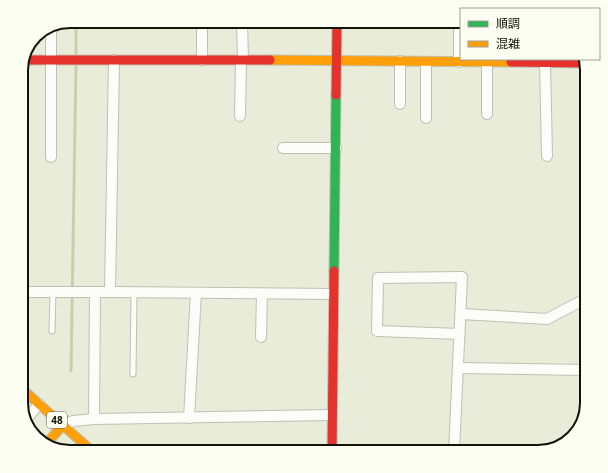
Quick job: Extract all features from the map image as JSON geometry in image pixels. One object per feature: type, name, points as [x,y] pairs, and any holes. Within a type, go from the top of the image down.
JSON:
[{"type":"street","points":[[202,28],[202,60]]},
{"type":"street","points":[[240,116],[242,28]]},
{"type":"street","points":[[332,445],[337,28]]},
{"type":"street","points":[[459,28],[459,62]]},
{"type":"street","points":[[51,33],[51,157]]},
{"type":"street","points":[[29,60],[336,60],[579,63]]},
{"type":"street","points":[[110,292],[114,60]]},
{"type":"street","points":[[400,61],[400,104]]},
{"type":"street","points":[[426,62],[426,118]]},
{"type":"street","points":[[487,62],[487,114]]},
{"type":"street","points":[[545,63],[547,156]]},
{"type":"street","points":[[283,148],[336,148]]},
{"type":"street","points":[[454,445],[458,368],[460,334],[461,314],[462,277],[378,278],[378,331],[460,334]]},
{"type":"street","points":[[28,292],[333,294]]},
{"type":"street","points":[[94,418],[95,292]]},
{"type":"street","points":[[189,418],[196,293]]},
{"type":"street","points":[[262,294],[262,337]]},
{"type":"street","points":[[461,314],[547,318],[580,302]]},
{"type":"street","points":[[458,368],[580,370]]},
{"type":"street","name":"48","points":[[28,394],[85,445]]},
{"type":"street","points":[[29,415],[39,404]]},
{"type":"street","points":[[49,440],[62,425],[77,420],[94,418],[332,415]]},
{"type":"lane","points":[[52,331],[53,292]]},
{"type":"lane","points":[[133,374],[134,292]]},
{"type":"waterway","points":[[76,28],[76,55]]},
{"type":"waterway","points":[[71,371],[76,63]]},
{"type":"traffic: fast","points":[[334,271],[336,95]]},
{"type":"traffic: slow","points":[[270,60],[511,62]]},
{"type":"traffic: slow","points":[[28,394],[85,445]]},
{"type":"traffic: slow","points":[[50,440],[63,425]]},
{"type":"traffic: jam","points":[[336,95],[337,28]]},
{"type":"traffic: jam","points":[[29,60],[270,60]]},
{"type":"traffic: jam","points":[[511,62],[579,63]]},
{"type":"traffic: jam","points":[[332,445],[334,271]]}]
